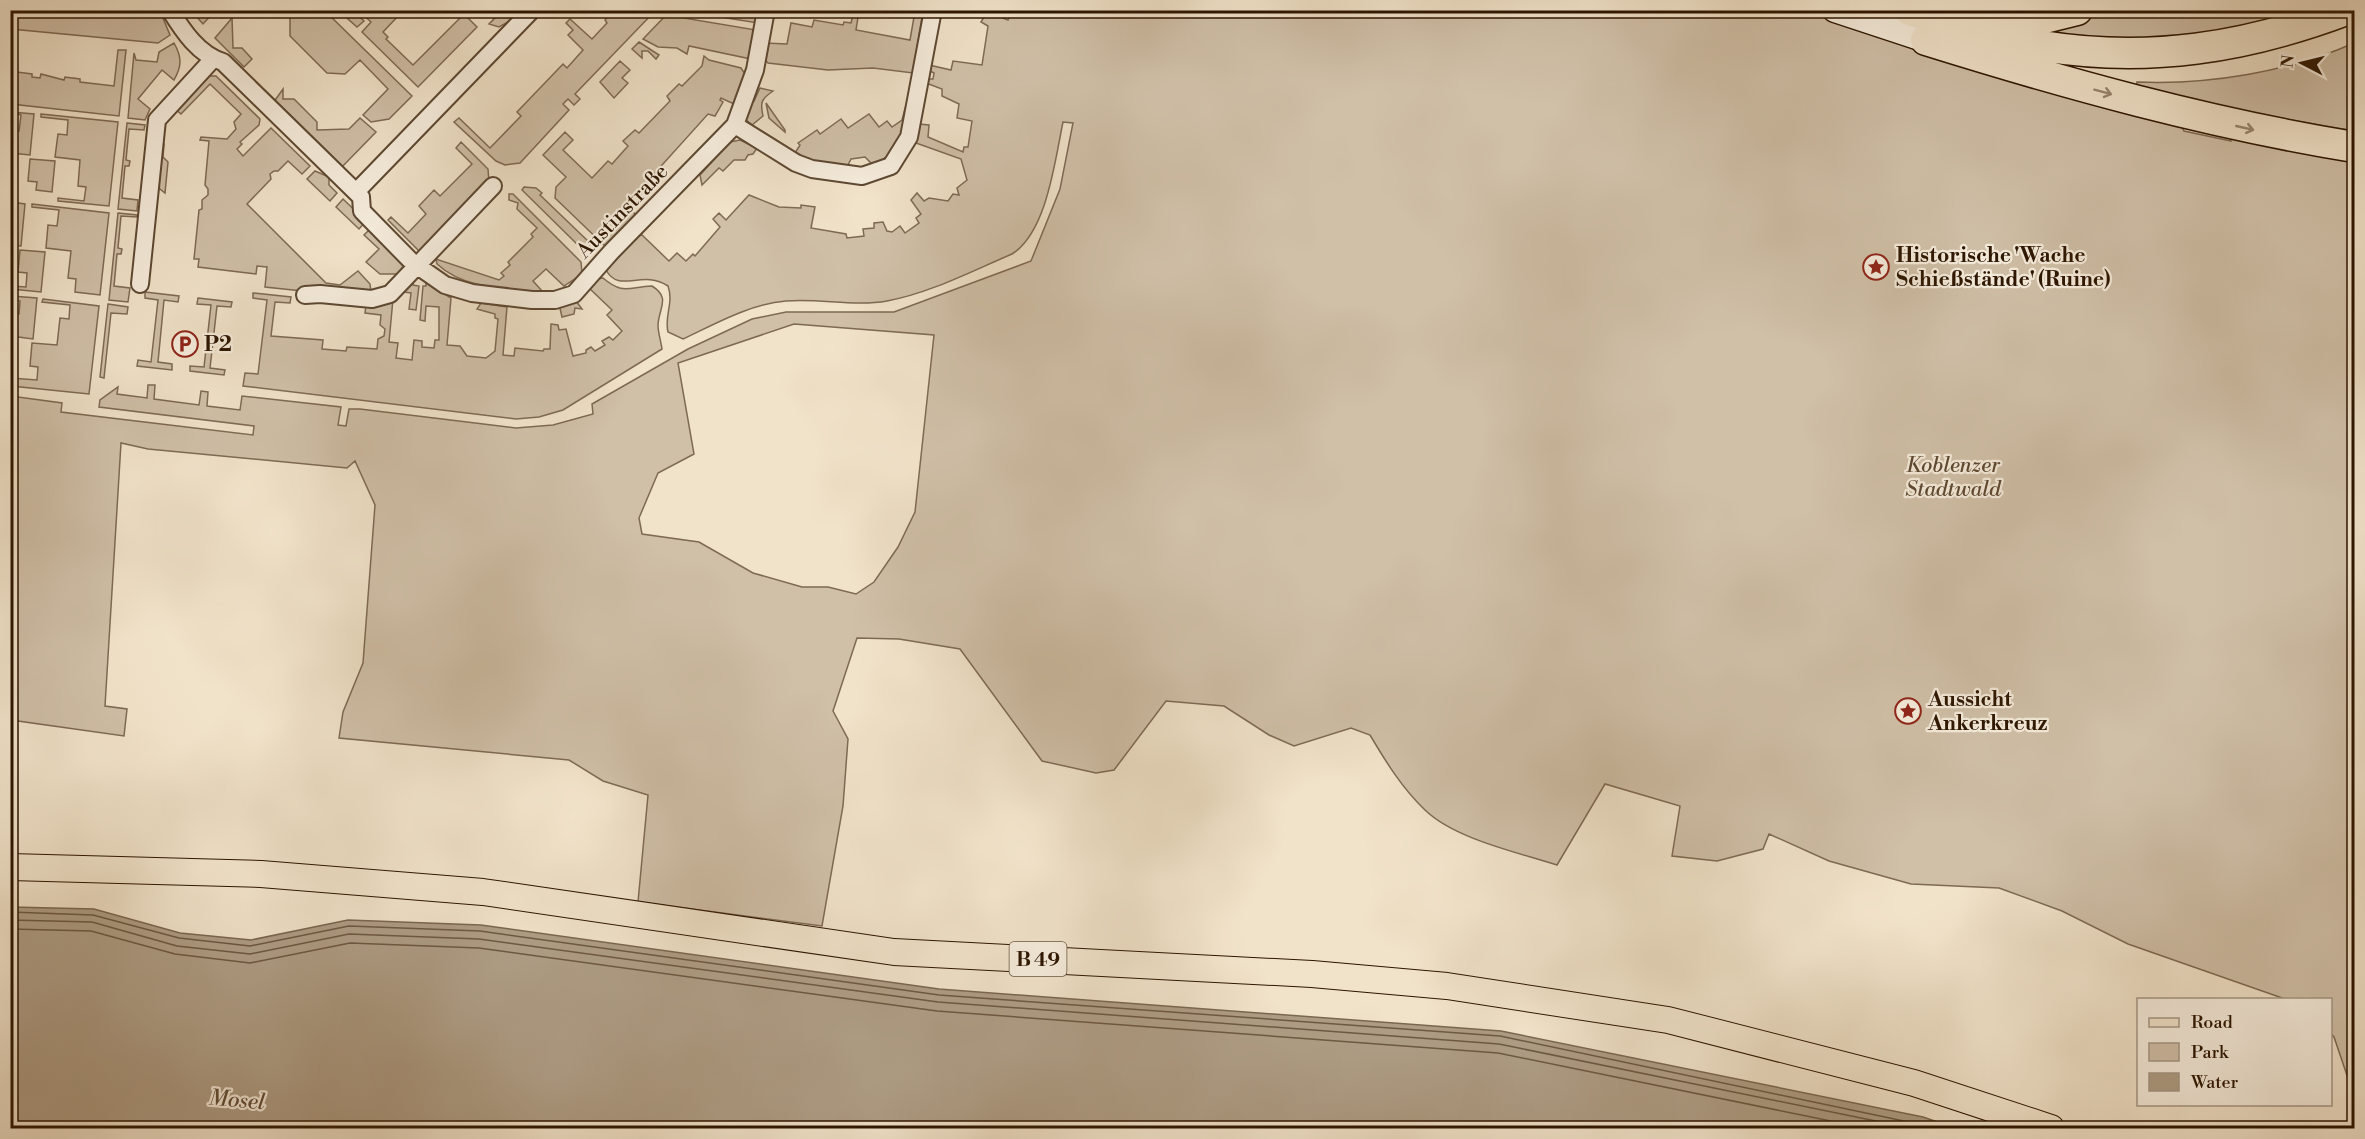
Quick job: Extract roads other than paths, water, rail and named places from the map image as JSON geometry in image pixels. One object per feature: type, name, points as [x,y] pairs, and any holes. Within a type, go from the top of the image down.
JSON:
[{"type":"highway","points":[[1910,10],[1983,34],[2041,46],[2097,53],[2164,53],[2229,45],[2293,30],[2346,10]]},
{"type":"highway","points":[[1931,10],[1987,20],[2028,22],[2077,10]]},
{"type":"highway","points":[[1926,40],[2040,62],[2096,68],[2164,70],[2231,63],[2297,49],[2355,28]]},
{"type":"highway","points":[[1926,40],[2041,76],[2188,115],[2265,132],[2355,147]]},
{"type":"main road","name":"B 49","points":[[10,867],[261,874],[483,892],[894,952],[1312,974],[1447,986],[1668,1020],[1914,1083],[2051,1128]]},
{"type":"street","name":"Austinstraße","points":[[170,10],[183,32],[213,59],[223,62],[230,68],[361,197],[362,211],[418,266],[445,285],[472,293],[540,300],[555,300],[574,294],[612,251],[735,125],[755,70],[766,10]]},
{"type":"street","points":[[356,192],[532,10]]},
{"type":"street","points":[[735,125],[796,163],[812,170],[862,176],[872,175],[891,166],[909,137],[933,10]]},
{"type":"street","points":[[1835,10],[1926,40]]},
{"type":"street","points":[[140,284],[157,120],[213,59]]},
{"type":"street","points":[[305,295],[381,298],[390,294],[493,186]]},
{"type":"water","name":"Mosel","points":[[11,907],[94,909],[180,933],[251,940],[348,920],[481,925],[939,989],[1501,1031],[1923,1117],[1955,1128],[11,1128]]},
{"type":"place","name":"Historische 'Wache Schießstände' (Ruine)","points":[[1876,267]]},
{"type":"place","name":"P2","points":[[185,344]]},
{"type":"place","name":"Aussicht Ankerkreuz","points":[[1908,711]]},
{"type":"park label","name":"Koblenzer Stadtwald","points":[[1953,477]]}]
